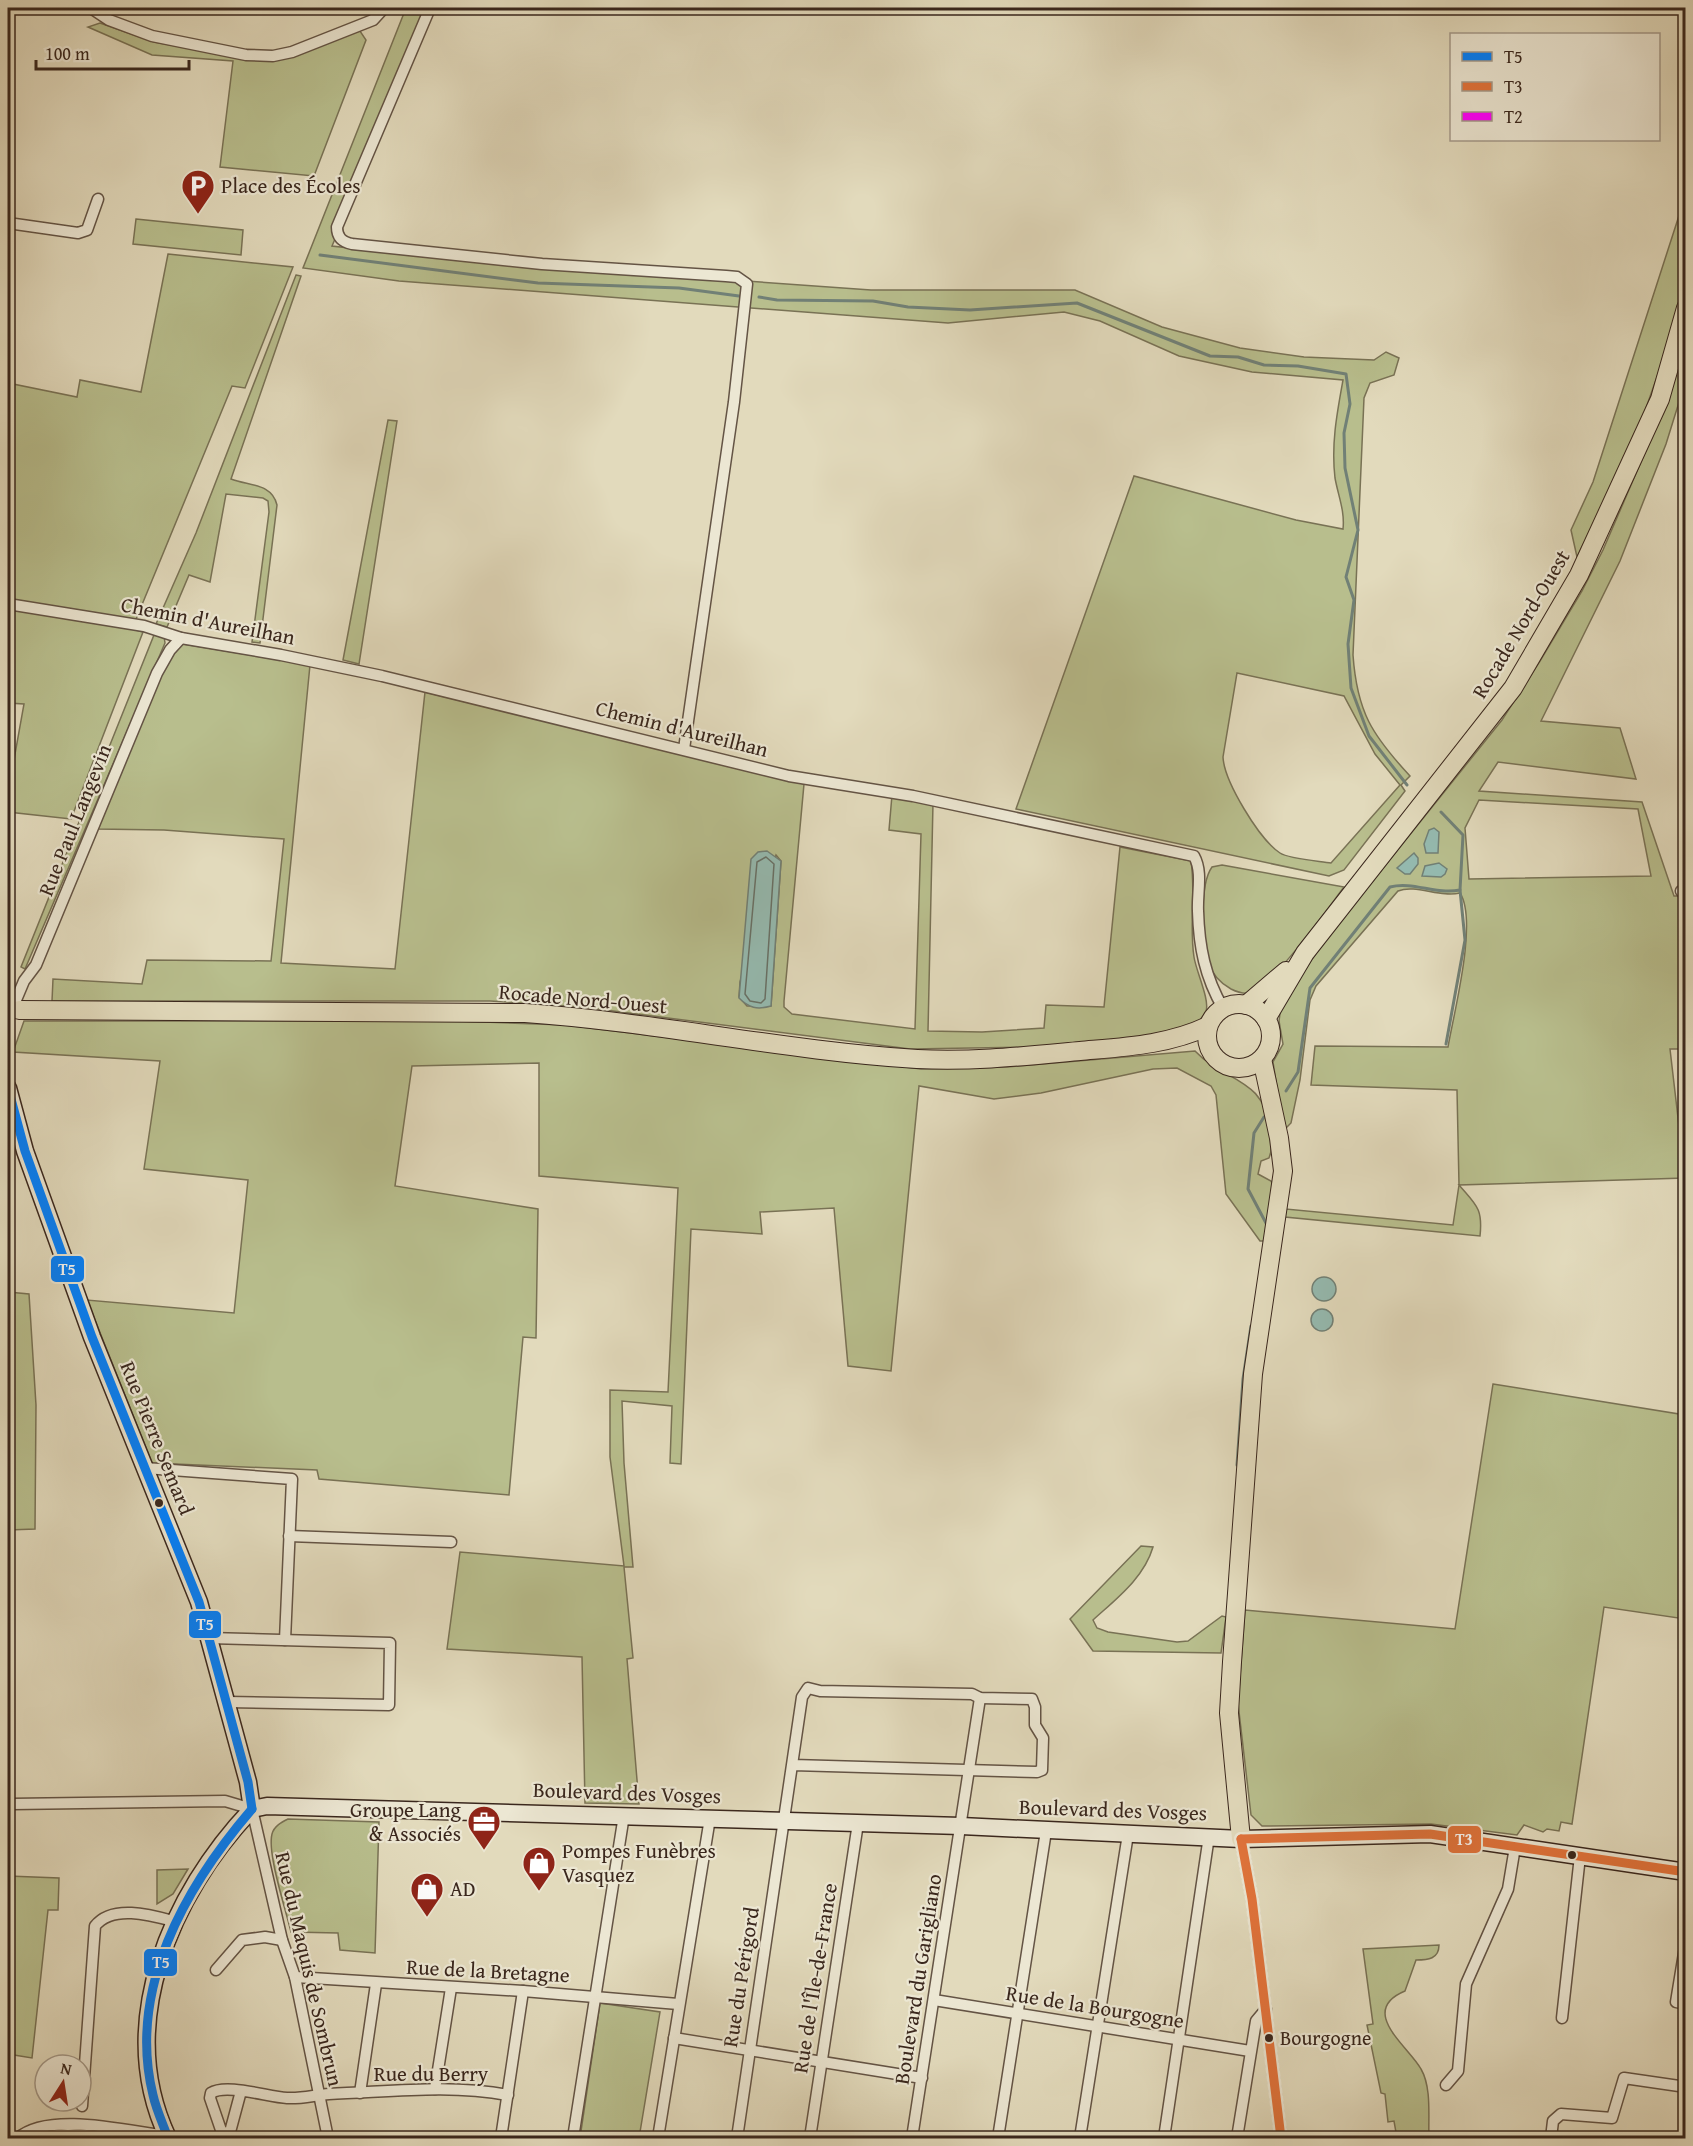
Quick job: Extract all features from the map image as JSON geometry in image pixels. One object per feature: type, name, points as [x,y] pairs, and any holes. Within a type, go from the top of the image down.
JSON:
[{"type":"main road","name":"Rocade Nord-Ouest","points":[[1266,1019],[1305,953],[1513,688],[1579,575],[1660,399],[1686,308]]},
{"type":"main road","name":"Rocade Nord-Ouest","points":[[1246,1005],[1305,953]]},
{"type":"main road","points":[[1241,1839],[1229,1713],[1253,1374],[1283,1171],[1279,1138],[1262,1059],[1271,1040],[1266,1019],[1261,1012],[1246,1005],[1223,1008],[1215,1014],[1208,1026],[1207,1042],[1210,1052],[1223,1064],[1241,1068],[1262,1059]]},
{"type":"main road","name":"Rocade Nord-Ouest","points":[[13,1014],[525,1013],[589,1017],[854,1053],[919,1059],[1006,1058],[1142,1045],[1185,1037],[1208,1026]]},
{"type":"main road","name":"Rocade Nord-Ouest","points":[[1142,1045],[1210,1052]]},
{"type":"main road","points":[[1241,1068],[1270,1101]]},
{"type":"main road","name":"Rue Pierre Semard","points":[[8,1088],[25,1151],[92,1337],[199,1602],[248,1782],[252,1809]]},
{"type":"main road","name":"Boulevard des Vosges","points":[[252,1809],[267,1806],[624,1815],[961,1826],[1241,1839],[1430,1834],[1686,1872]]},
{"type":"main road","points":[[167,2137],[158,2111],[146,2058],[146,2031],[157,1964],[173,1921],[215,1856],[252,1809]]},
{"type":"street","points":[[91,8],[109,21],[152,36],[246,55],[273,56],[292,52],[372,20],[384,8]]},
{"type":"street","points":[[429,8],[337,227],[337,234],[342,240],[352,244],[542,264],[726,276],[737,278],[747,284],[734,402],[684,749]]},
{"type":"street","points":[[8,223],[78,233],[87,230],[98,199]]},
{"type":"street","name":"Chemin d'Aureilhan","points":[[8,604],[144,626],[181,638],[281,655],[382,676],[789,776],[913,796],[1194,856],[1199,874],[1198,910],[1202,961],[1212,989],[1223,1008]]},
{"type":"street","name":"Rue Paul Langevin","points":[[13,1014],[24,981],[36,965],[157,673],[170,650],[181,638]]},
{"type":"street","points":[[145,1468],[292,1479],[285,1640]]},
{"type":"street","points":[[289,1536],[452,1542]]},
{"type":"street","points":[[209,1638],[390,1643],[389,1705],[227,1702]]},
{"type":"street","name":"Rue du Périgord","points":[[737,2139],[804,1690],[808,1688],[820,1691],[972,1694],[980,1698]]},
{"type":"street","points":[[793,1765],[1042,1770],[1043,1738],[1035,1725],[1034,1701],[980,1698]]},
{"type":"street","name":"Boulevard du Garigliano","points":[[912,2139],[980,1698]]},
{"type":"street","name":"Boulevard des Vosges","points":[[12,1804],[225,1801],[252,1809]]},
{"type":"street","name":"Rue du Maquis de Sombrun","points":[[252,1809],[282,1940],[295,1977],[328,2139]]},
{"type":"street","points":[[573,2139],[624,1815]]},
{"type":"street","points":[[658,2139],[678,2004],[710,1818]]},
{"type":"street","name":"Rue de l'Île-de-France","points":[[810,2139],[858,1823]]},
{"type":"street","points":[[998,2139],[1046,1831]]},
{"type":"street","points":[[1080,2139],[1100,2028],[1128,1834]]},
{"type":"street","points":[[1164,2139],[1209,1836]]},
{"type":"street","points":[[1241,1839],[1266,2009],[1281,2139]]},
{"type":"street","points":[[1446,2085],[1458,2072],[1466,1984],[1508,1889],[1515,1846]]},
{"type":"street","points":[[1562,2018],[1580,1856]]},
{"type":"street","points":[[86,2053],[95,1926],[109,1915],[144,1914],[173,1921]]},
{"type":"street","points":[[216,1970],[242,1940],[265,1937],[282,1940]]},
{"type":"street","points":[[1686,1941],[1676,2002],[1686,2004]]},
{"type":"street","name":"Rue de la Bretagne","points":[[295,1977],[376,1984],[523,1991],[678,2004]]},
{"type":"street","points":[[360,2093],[376,1984]]},
{"type":"street","points":[[435,2089],[451,1988]]},
{"type":"street","points":[[501,2139],[523,1991]]},
{"type":"street","name":"Rue de la Bourgogne","points":[[934,2000],[1250,2051]]},
{"type":"street","points":[[1237,2139],[1256,2020],[1266,2009]]},
{"type":"street","points":[[674,2038],[922,2078]]},
{"type":"street","points":[[1551,2139],[1553,2121],[1561,2114],[1612,2118],[1624,2078],[1686,2087]]},
{"type":"street","name":"Rue du Berry","points":[[241,2091],[293,2098],[435,2089],[475,2089],[508,2095]]},
{"type":"street","points":[[18,2139],[36,2127],[56,2124],[167,2137]]},
{"type":"green space","points":[[406,8],[433,8],[332,246],[465,261],[871,290],[1075,290],[1162,327],[1240,348],[1304,357],[1374,360],[1386,352],[1399,358],[1394,375],[1370,383],[1364,398],[1353,655],[1358,692],[1369,722],[1376,735],[1410,776],[1401,785],[1405,791],[1344,870],[1329,876],[1016,809],[1134,476],[1296,520],[1343,529],[1342,509],[1335,478],[1334,441],[1343,380],[1252,372],[1179,356],[1100,321],[1064,312],[948,323],[399,281],[303,268]],"holes":[[[1237,673],[1344,696],[1375,754],[1400,785],[1331,863],[1284,855],[1272,846],[1253,823],[1236,794],[1225,767],[1223,757]]]},
{"type":"green space","points":[[100,23],[154,42],[243,58],[360,31],[366,40],[314,176],[220,167],[233,61],[152,55],[88,27]]},
{"type":"green space","points":[[1685,197],[1685,285],[1663,360],[1635,439],[1577,557],[1571,530],[1593,482]]},
{"type":"green space","points":[[136,219],[243,230],[241,255],[133,244]]},
{"type":"green space","points":[[168,254],[293,267],[245,388],[232,386],[132,629],[143,632],[71,819],[8,812],[8,793],[24,704],[8,703],[8,383],[77,397],[80,380],[141,392]]},
{"type":"green space","points":[[296,275],[301,276],[231,479],[265,489],[277,505],[260,643],[252,642],[269,512],[268,501],[263,498],[226,494],[210,582],[189,575],[167,627],[156,624],[196,533]]},
{"type":"green space","points":[[1685,351],[1685,383],[1666,444],[1620,561],[1541,721],[1620,728],[1636,779],[1498,762],[1479,791],[1642,802],[1674,896],[1685,896],[1685,1049],[1670,1049],[1685,1178],[1459,1185],[1457,1090],[1311,1085],[1315,1046],[1448,1047],[1466,945],[1465,906],[1460,893],[1444,894],[1412,889],[1398,891],[1316,986],[1310,1000],[1300,1080],[1291,1123],[1286,1128],[1283,1126],[1273,1062],[1283,1044],[1279,1021],[1281,1006],[1322,944],[1502,720],[1582,591],[1603,550],[1656,427]],"holes":[[[1479,800],[1638,809],[1651,876],[1469,879],[1465,828]]]},
{"type":"green space","points":[[388,420],[397,421],[359,664],[343,660]]},
{"type":"green space","points":[[156,630],[164,636],[165,643],[25,969],[21,967]]},
{"type":"green space","points":[[183,644],[310,665],[281,963],[395,969],[425,692],[804,784],[784,1001],[784,1007],[792,1014],[915,1029],[921,834],[889,830],[892,795],[933,803],[928,1031],[982,1032],[1044,1028],[1046,1005],[1104,1007],[1120,847],[1191,861],[1193,945],[1195,963],[1206,1000],[1205,1014],[1187,1032],[1036,1047],[910,1049],[582,1007],[490,1001],[52,1001],[53,979],[142,984],[147,960],[271,961],[284,839],[164,830],[97,829],[170,654],[176,646]],"holes":[[[776,855],[781,861],[771,1006],[747,1006],[739,997],[740,982]]]},
{"type":"green space","points":[[1222,865],[1344,887],[1285,963],[1259,988],[1249,993],[1236,991],[1220,981],[1208,962],[1206,953],[1203,927],[1205,886],[1212,867]]},
{"type":"green space","points":[[24,1021],[457,1021],[565,1025],[921,1069],[1007,1067],[1195,1051],[1206,1061],[1252,1090],[1267,1113],[1271,1151],[1269,1158],[1261,1161],[1258,1174],[1271,1181],[1274,1187],[1267,1241],[1260,1241],[1226,1194],[1216,1095],[1211,1086],[1177,1068],[1153,1069],[1041,1093],[994,1099],[919,1086],[891,1371],[848,1366],[834,1208],[760,1212],[762,1234],[691,1229],[681,1464],[670,1463],[672,1406],[622,1401],[624,1463],[633,1567],[624,1567],[633,1658],[627,1659],[639,1804],[585,1803],[582,1657],[447,1649],[460,1552],[624,1566],[610,1457],[610,1390],[668,1392],[678,1188],[539,1176],[539,1063],[412,1066],[395,1186],[538,1209],[536,1338],[523,1337],[509,1495],[319,1479],[317,1470],[152,1463],[87,1300],[234,1313],[248,1180],[144,1169],[160,1061],[13,1052]]},
{"type":"green space","points":[[1459,1185],[1477,1208],[1480,1219],[1480,1236],[1285,1217],[1286,1209],[1453,1225]]},
{"type":"green space","points":[[8,1292],[29,1294],[36,1405],[35,1529],[8,1530]]},
{"type":"green space","points":[[1493,1384],[1685,1415],[1685,1619],[1604,1607],[1572,1824],[1561,1822],[1559,1831],[1547,1829],[1543,1832],[1524,1825],[1517,1835],[1431,1824],[1262,1826],[1251,1815],[1238,1703],[1245,1610],[1455,1629]]},
{"type":"green space","points":[[1141,1546],[1153,1547],[1149,1558],[1143,1569],[1120,1596],[1093,1620],[1097,1628],[1108,1632],[1177,1642],[1188,1641],[1222,1616],[1226,1617],[1221,1653],[1093,1651],[1070,1619]]},
{"type":"green space","points":[[288,1819],[379,1822],[375,1953],[340,1950],[338,1933],[291,1932],[274,1868],[271,1843],[274,1829]]},
{"type":"green space","points":[[188,1869],[173,1894],[157,1904],[157,1870]]},
{"type":"green space","points":[[8,1876],[59,1878],[58,1910],[48,1910],[32,2058],[8,2054]]},
{"type":"green space","points":[[1439,1945],[1435,1956],[1416,1960],[1405,1991],[1391,1999],[1386,2009],[1386,2019],[1390,2029],[1421,2069],[1427,2085],[1429,2103],[1429,2138],[1397,2138],[1394,2121],[1388,2122],[1385,2094],[1381,2093],[1367,2025],[1373,2024],[1363,1949]]},
{"type":"green space","points":[[600,2003],[660,2012],[639,2138],[580,2138]]},
{"type":"water","points":[[1434,828],[1439,832],[1438,853],[1426,853],[1424,844],[1429,830]]},
{"type":"water","points":[[767,851],[781,861],[771,1006],[757,1008],[746,1004],[739,998],[751,859],[758,852]]},
{"type":"water","points":[[1414,853],[1418,858],[1418,864],[1410,874],[1405,874],[1397,868]]},
{"type":"water","points":[[1439,863],[1447,869],[1445,874],[1441,877],[1422,876],[1425,866]]},
{"type":"water","points":[[1324,1277],[1329,1278],[1335,1284],[1335,1294],[1329,1300],[1324,1301],[1319,1300],[1313,1294],[1312,1289],[1313,1284],[1319,1278]]},
{"type":"water","points":[[1322,1309],[1330,1312],[1333,1320],[1330,1328],[1322,1331],[1314,1328],[1311,1320],[1314,1312]]},
{"type":"waterway","points":[[320,255],[538,283],[679,288],[739,296]]},
{"type":"waterway","points":[[759,297],[777,300],[873,301],[908,307],[970,310],[1077,303],[1210,356],[1238,357],[1264,365],[1298,366],[1346,374],[1350,404],[1344,433],[1345,468],[1358,530],[1346,577],[1354,600],[1348,644],[1351,688],[1369,736],[1407,785]]},
{"type":"waterway","points":[[1286,1091],[1298,1072],[1310,988],[1390,887],[1460,890],[1463,835],[1441,812]]},
{"type":"waterway","points":[[1446,1044],[1465,940],[1460,890]]},
{"type":"waterway","points":[[1264,1117],[1254,1133],[1248,1189],[1267,1225]]},
{"type":"waterway","points":[[1237,1465],[1243,1379],[1251,1326]]},
{"type":"transit line","name":"T5","points":[[8,1088],[25,1151],[92,1337],[199,1602],[248,1782],[252,1809]]},
{"type":"transit line","name":"T5","points":[[168,2138],[154,2100],[147,2055],[148,2017],[155,1978],[184,1906],[227,1839],[252,1809]]},
{"type":"transit line","name":"T3","points":[[1241,1839],[1430,1834],[1686,1872]]},
{"type":"transit line","name":"T3","points":[[1241,1839],[1252,1899],[1281,2138]]},
{"type":"transit line","name":"T2","points":[[47,2138],[68,2136],[102,2138]]},
{"type":"place","name":"Place des Écoles","points":[[198,215]]},
{"type":"place","name":"Groupe Lang & Associés","points":[[484,1851]]},
{"type":"place","name":"Pompes Funèbres Vasquez","points":[[539,1892]]},
{"type":"place","name":"AD","points":[[427,1918]]},
{"type":"place","name":"Bourgogne","points":[[1269,2038]]}]
